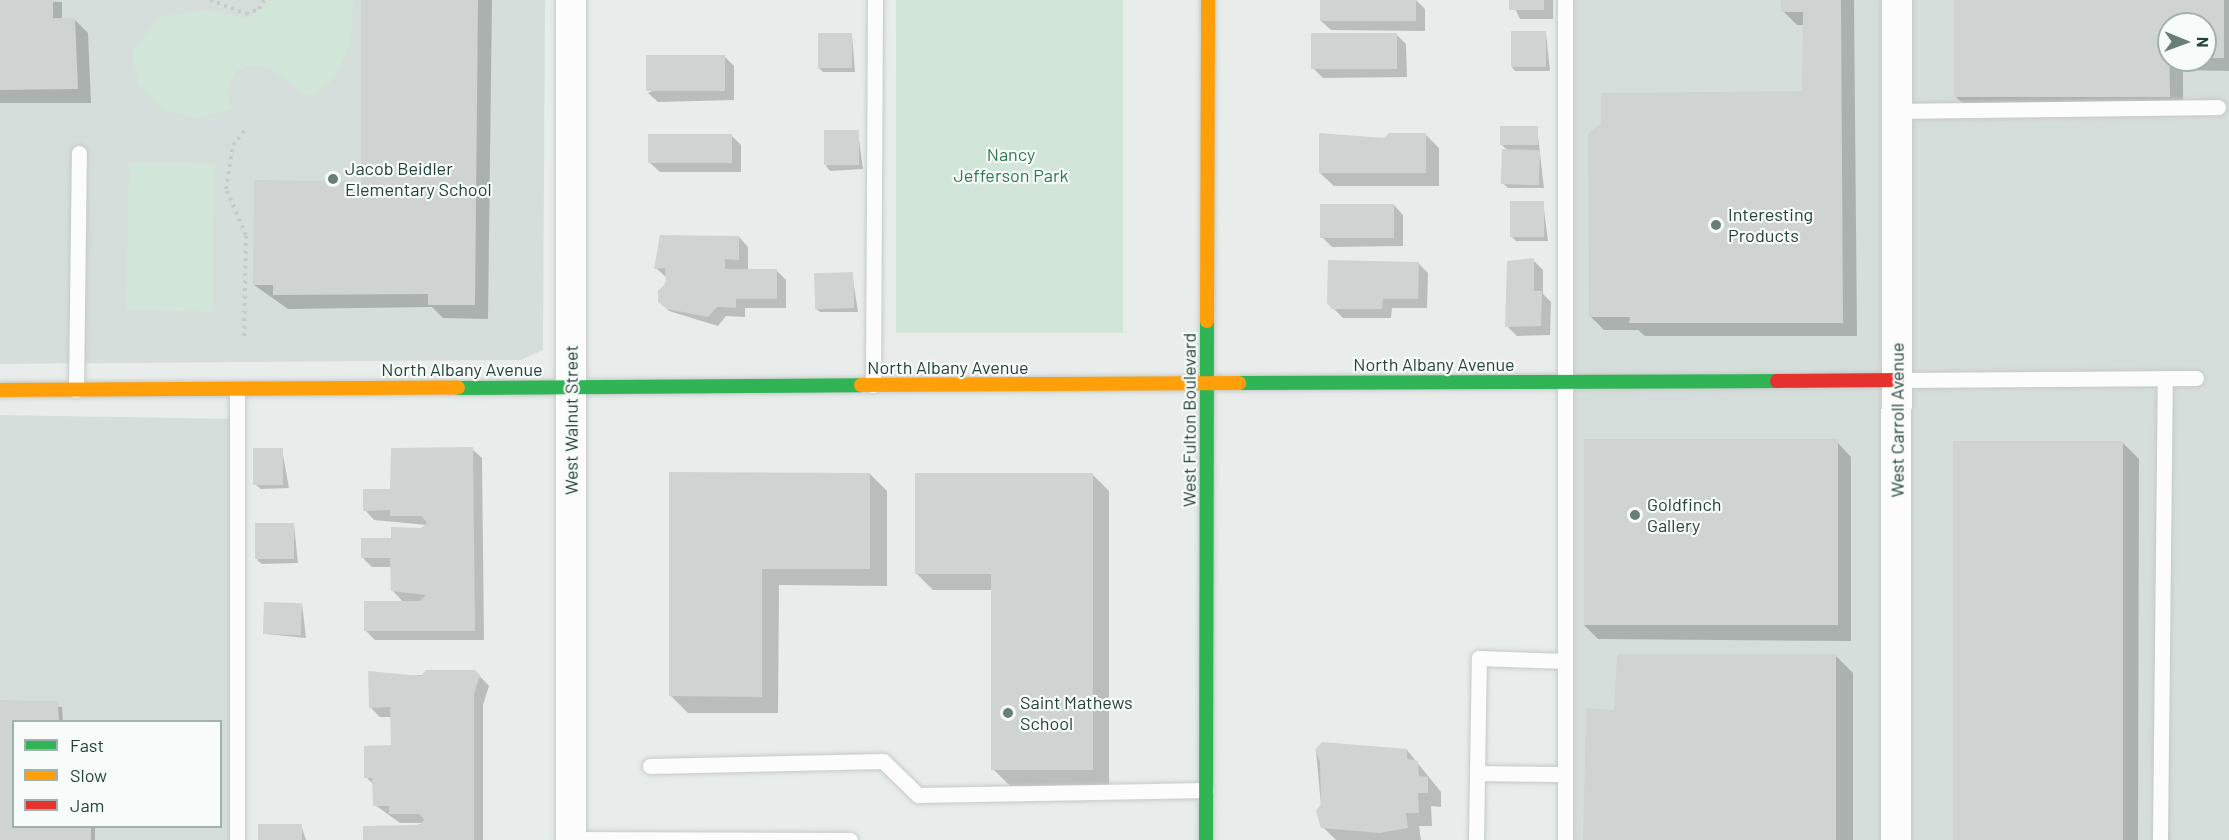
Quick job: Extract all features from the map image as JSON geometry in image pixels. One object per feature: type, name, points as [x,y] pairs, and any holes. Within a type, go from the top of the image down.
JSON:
[{"type":"street","name":"West Walnut Street","points":[[571,0],[571,840]]},
{"type":"street","name":"West Fulton Boulevard","points":[[1206,840],[1208,0]]},
{"type":"street","name":"West Carroll Avenue","points":[[1896,840],[1897,0]]},
{"type":"street","name":"North Albany Avenue","points":[[0,390],[1897,380]]},
{"type":"lane","points":[[873,385],[875,0]]},
{"type":"lane","points":[[1565,0],[1565,840]]},
{"type":"lane","points":[[1897,111],[2218,107]]},
{"type":"lane","points":[[76,390],[79,153]]},
{"type":"lane","points":[[2160,840],[2165,378]]},
{"type":"lane","points":[[1897,380],[2196,378]]},
{"type":"lane","points":[[237,389],[237,840]]},
{"type":"lane","points":[[1476,840],[1479,773],[1479,658],[1565,661]]},
{"type":"lane","points":[[650,766],[883,761],[918,795],[1206,790]]},
{"type":"lane","points":[[1479,773],[1565,774]]},
{"type":"lane","points":[[571,840],[850,840]]},
{"type":"path","points":[[210,0],[246,14],[260,9],[264,0]]},
{"type":"path","points":[[244,336],[246,235],[230,204],[227,165],[247,128]]},
{"type":"shaded area","name":"Jacob Beidler Elementary School","points":[[0,0],[545,0],[543,350],[521,360],[0,364]]},
{"type":"shaded area","points":[[1569,0],[2229,0],[2229,840],[1567,840]]},
{"type":"shaded area","points":[[0,415],[237,419],[236,840],[0,840]]},
{"type":"green space","points":[[272,0],[353,0],[351,43],[335,77],[319,91],[307,96],[269,67],[245,67],[235,72],[227,92],[232,109],[200,118],[164,110],[139,85],[132,52],[160,17],[207,10],[247,19]]},
{"type":"green space","name":"Nancy Jefferson Park","points":[[896,0],[1123,0],[1123,333],[896,333]]},
{"type":"green space","points":[[129,162],[215,164],[212,311],[126,310]]},
{"type":"building","points":[[0,0],[53,0],[53,18],[75,18],[78,89],[0,90]]},
{"type":"building","points":[[361,0],[478,0],[475,305],[428,305],[428,294],[273,295],[273,285],[253,285],[254,180],[350,181],[349,197],[361,197]]},
{"type":"building","points":[[1320,0],[1416,0],[1416,21],[1320,21]]},
{"type":"building","points":[[1509,0],[1544,0],[1544,10],[1509,10]]},
{"type":"building","name":"Interesting Products","points":[[1781,0],[1841,0],[1843,323],[1629,323],[1630,317],[1589,317],[1588,134],[1601,123],[1601,93],[1802,91],[1803,12],[1781,12]]},
{"type":"building","points":[[1954,0],[2224,0],[2224,58],[2217,58],[2217,12],[2157,12],[2157,72],[2170,72],[2170,97],[1954,97]]},
{"type":"building","points":[[1511,31],[1546,31],[1546,67],[1511,67]]},
{"type":"building","points":[[818,33],[852,33],[852,68],[818,68]]},
{"type":"building","points":[[1311,33],[1397,33],[1397,69],[1311,69]]},
{"type":"building","points":[[646,55],[725,55],[725,91],[646,91]]},
{"type":"building","points":[[1500,126],[1538,126],[1538,145],[1500,145]]},
{"type":"building","points":[[824,130],[859,130],[859,165],[824,165]]},
{"type":"building","points":[[1319,133],[1384,138],[1389,133],[1426,133],[1426,173],[1319,173]]},
{"type":"building","points":[[648,134],[732,134],[732,163],[648,163]]},
{"type":"building","points":[[1502,149],[1540,150],[1539,185],[1501,184]]},
{"type":"building","points":[[1510,201],[1544,201],[1544,237],[1510,237]]},
{"type":"building","points":[[1320,204],[1394,204],[1394,238],[1320,238]]},
{"type":"building","points":[[660,235],[739,236],[739,260],[725,259],[725,269],[777,269],[777,299],[736,299],[736,308],[717,307],[708,317],[667,309],[658,302],[658,291],[666,283],[665,268],[654,269]]},
{"type":"building","points":[[1534,258],[1534,291],[1542,291],[1541,326],[1505,327],[1507,261]]},
{"type":"building","points":[[1328,260],[1419,262],[1418,299],[1383,299],[1382,309],[1332,309],[1327,303]]},
{"type":"building","points":[[853,272],[854,308],[815,309],[814,273]]},
{"type":"building","points":[[1584,439],[1838,439],[1838,625],[1584,625]]},
{"type":"building","points":[[1953,441],[2123,441],[2123,840],[1953,840]]},
{"type":"building","points":[[473,447],[475,631],[364,631],[364,601],[419,601],[426,595],[391,591],[390,558],[361,558],[361,538],[391,538],[391,527],[423,528],[427,522],[421,516],[390,516],[390,510],[363,511],[363,489],[390,489],[391,448]]},
{"type":"building","points":[[253,448],[283,448],[283,485],[253,485]]},
{"type":"building","points":[[669,472],[870,473],[870,569],[762,569],[762,697],[669,696]]},
{"type":"building","points":[[915,473],[1093,473],[1093,770],[991,770],[991,574],[915,574]]},
{"type":"building","points":[[255,523],[294,523],[294,559],[255,559]]},
{"type":"building","points":[[264,602],[302,603],[301,635],[263,634]]},
{"type":"building","points":[[1617,654],[1836,654],[1836,840],[1583,840],[1586,708],[1614,710]]},
{"type":"building","points":[[426,670],[475,670],[480,675],[474,694],[474,840],[363,840],[363,826],[420,825],[424,819],[419,814],[389,814],[389,806],[373,806],[372,778],[364,778],[364,746],[391,745],[390,707],[369,708],[368,671],[421,676]]},
{"type":"building","points":[[0,700],[58,701],[59,720],[12,720],[12,828],[91,828],[91,840],[0,840]]},
{"type":"building","points":[[1322,742],[1407,749],[1407,759],[1418,761],[1419,776],[1428,777],[1428,793],[1418,793],[1419,813],[1406,813],[1408,828],[1380,833],[1321,828],[1316,811],[1321,804],[1320,762],[1315,750]]},
{"type":"building","points":[[258,824],[302,824],[302,840],[258,840]]},
{"type":"traffic: fast","points":[[1206,840],[1207,321]]},
{"type":"traffic: fast","points":[[1239,383],[1777,381]]},
{"type":"traffic: fast","points":[[458,388],[861,385]]},
{"type":"traffic: slow","points":[[1207,321],[1208,0]]},
{"type":"traffic: slow","points":[[861,385],[1239,383]]},
{"type":"traffic: slow","points":[[0,390],[458,388]]},
{"type":"traffic: jam","points":[[1777,381],[1897,380]]},
{"type":"place","name":"Jacob Beidler Elementary School","points":[[333,179]]},
{"type":"place","name":"Interesting Products","points":[[1716,225]]},
{"type":"place","name":"Goldfinch Gallery","points":[[1635,515]]},
{"type":"place","name":"Saint Mathews School","points":[[1008,713]]}]
